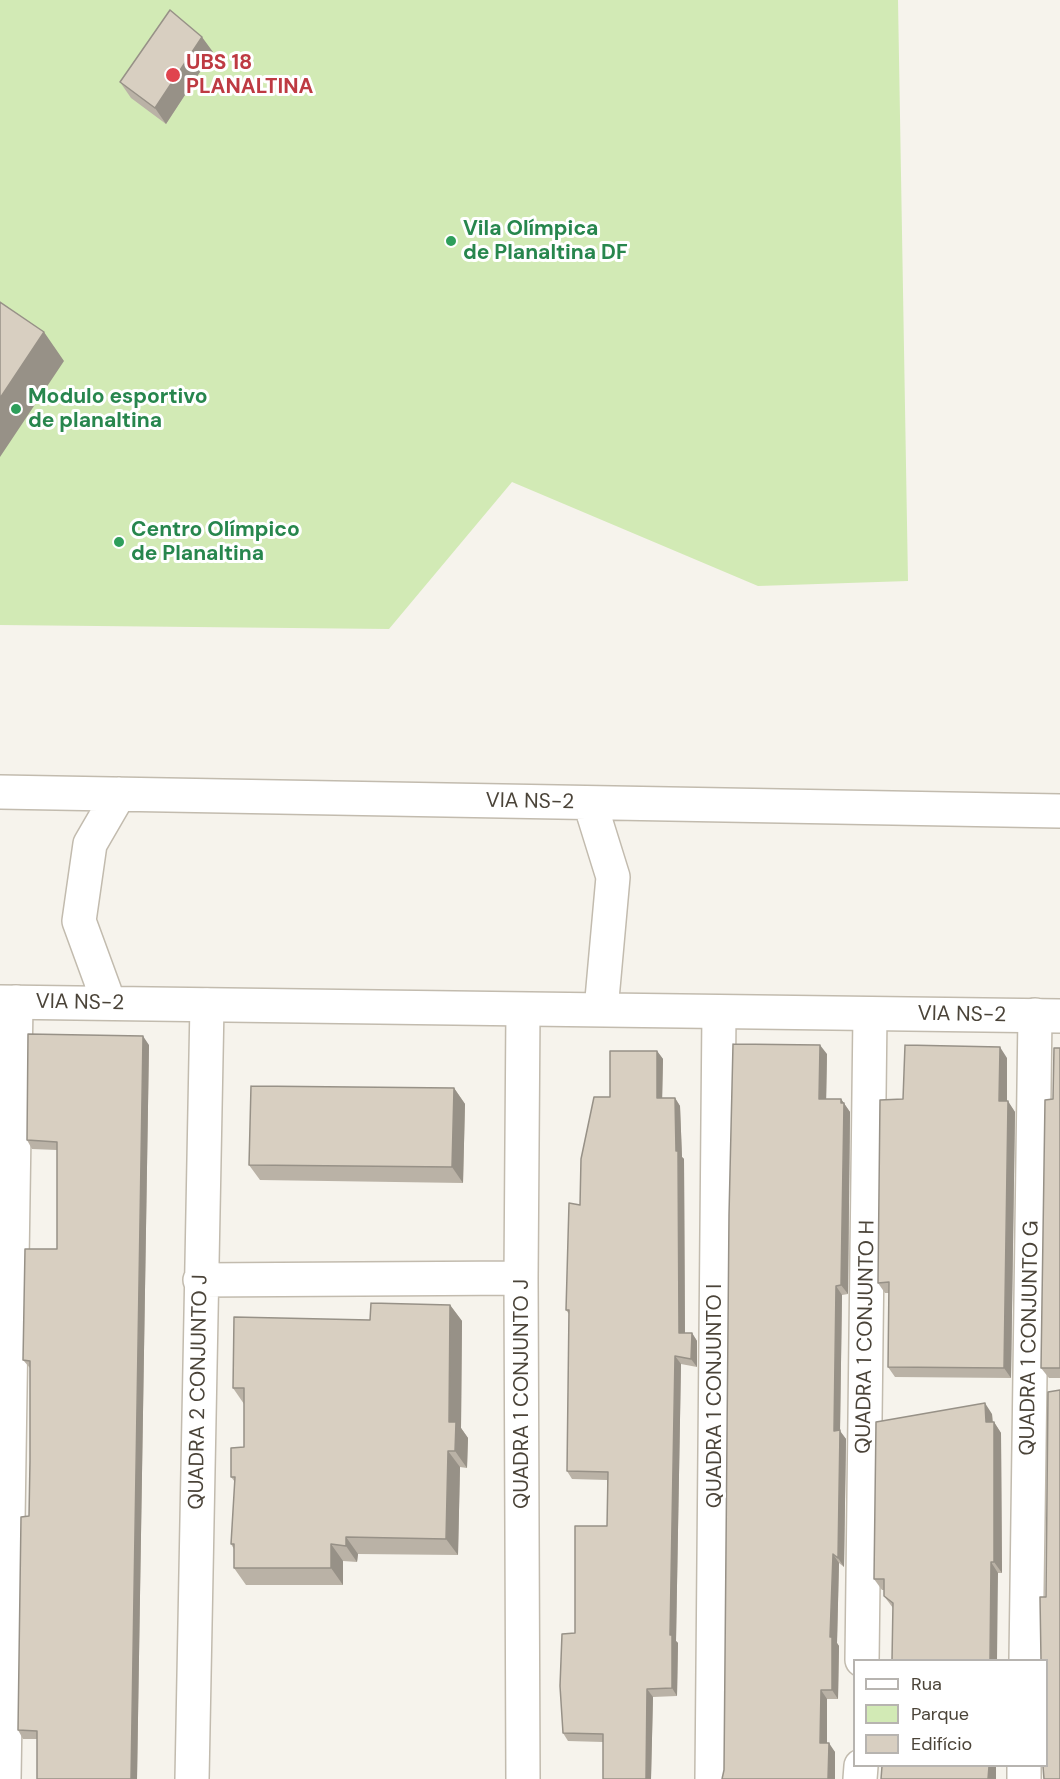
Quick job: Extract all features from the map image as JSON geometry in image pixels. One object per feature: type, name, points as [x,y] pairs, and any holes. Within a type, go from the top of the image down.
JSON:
[{"type":"street","name":"VIA NS-2","points":[[0,792],[1060,811]]},
{"type":"street","points":[[109,1004],[79,921],[90,844],[119,794]]},
{"type":"street","points":[[590,803],[613,877],[601,1010]]},
{"type":"street","name":"VIA NS-2","points":[[8,1002],[1047,1016]]},
{"type":"street","points":[[4,1779],[8,1002]]},
{"type":"street","name":"QUADRA 2 CONJUNTO J","points":[[192,1779],[207,1005]]},
{"type":"street","name":"QUADRA 1 CONJUNTO J","points":[[523,1010],[521,1278],[523,1779]]},
{"type":"street","name":"QUADRA 1 CONJUNTO I","points":[[712,1779],[718,1012]]},
{"type":"street","name":"QUADRA 1 CONJUNTO H","points":[[862,1659],[870,1014]]},
{"type":"street","name":"QUADRA 1 CONJUNTO G","points":[[1026,1659],[1047,1016]]},
{"type":"street","points":[[200,1280],[521,1278]]},
{"type":"green space","name":"Vila Olímpica de Planaltina DF","points":[[0,0],[898,0],[908,581],[758,586],[512,482],[389,629],[0,625]]},
{"type":"building","points":[[170,10],[202,37],[155,108],[120,82]]},
{"type":"building","points":[[0,302],[44,332],[0,398]]},
{"type":"building","points":[[28,1034],[143,1036],[131,1779],[37,1779],[37,1731],[18,1730],[21,1517],[29,1516],[30,1461],[30,1361],[23,1360],[25,1249],[57,1249],[57,1142],[27,1140]]},
{"type":"building","points":[[733,1044],[820,1045],[819,1099],[841,1099],[841,1103],[844,1103],[841,1285],[836,1286],[834,1431],[840,1430],[838,1558],[833,1554],[830,1637],[832,1637],[832,1690],[821,1690],[820,1743],[829,1743],[828,1779],[722,1779],[724,1770],[729,1215]]},
{"type":"building","points":[[905,1045],[1000,1047],[999,1101],[1008,1101],[1004,1368],[888,1367],[889,1282],[878,1283],[880,1100],[903,1099]]},
{"type":"building","points":[[1054,1048],[1060,1048],[1060,1368],[1041,1368],[1045,1100],[1053,1099]]},
{"type":"building","points":[[610,1051],[657,1051],[657,1098],[675,1098],[676,1151],[678,1151],[679,1333],[692,1333],[691,1359],[675,1356],[670,1635],[672,1635],[672,1688],[647,1689],[646,1779],[603,1779],[603,1734],[563,1733],[560,1686],[562,1634],[575,1633],[575,1526],[607,1526],[608,1472],[567,1471],[569,1310],[566,1310],[569,1203],[580,1205],[581,1159],[594,1097],[610,1097]]},
{"type":"building","points":[[251,1086],[454,1088],[452,1167],[249,1165]]},
{"type":"building","points":[[371,1303],[450,1305],[449,1422],[456,1422],[455,1451],[448,1451],[446,1539],[346,1537],[346,1546],[331,1544],[331,1568],[234,1568],[234,1544],[231,1544],[235,1477],[231,1477],[231,1448],[244,1447],[244,1388],[233,1388],[234,1317],[370,1320]]},
{"type":"building","points":[[1060,1390],[1060,1779],[1044,1779],[1043,1767],[1048,1767],[1048,1659],[1041,1659],[1040,1597],[1046,1597],[1048,1392]]},
{"type":"building","points":[[985,1403],[986,1422],[994,1422],[994,1562],[991,1562],[990,1659],[892,1659],[893,1603],[884,1596],[884,1579],[874,1579],[876,1422]]},
{"type":"building","points":[[882,1767],[989,1767],[988,1779],[881,1779]]},
{"type":"place","name":"UBS 18 PLANALTINA","points":[[173,75]]},
{"type":"place","name":"Vila Olímpica de Planaltina DF","points":[[451,241]]},
{"type":"place","name":"Modulo esportivo de planaltina","points":[[16,409]]},
{"type":"place","name":"Centro Olímpico de Planaltina","points":[[119,542]]}]
